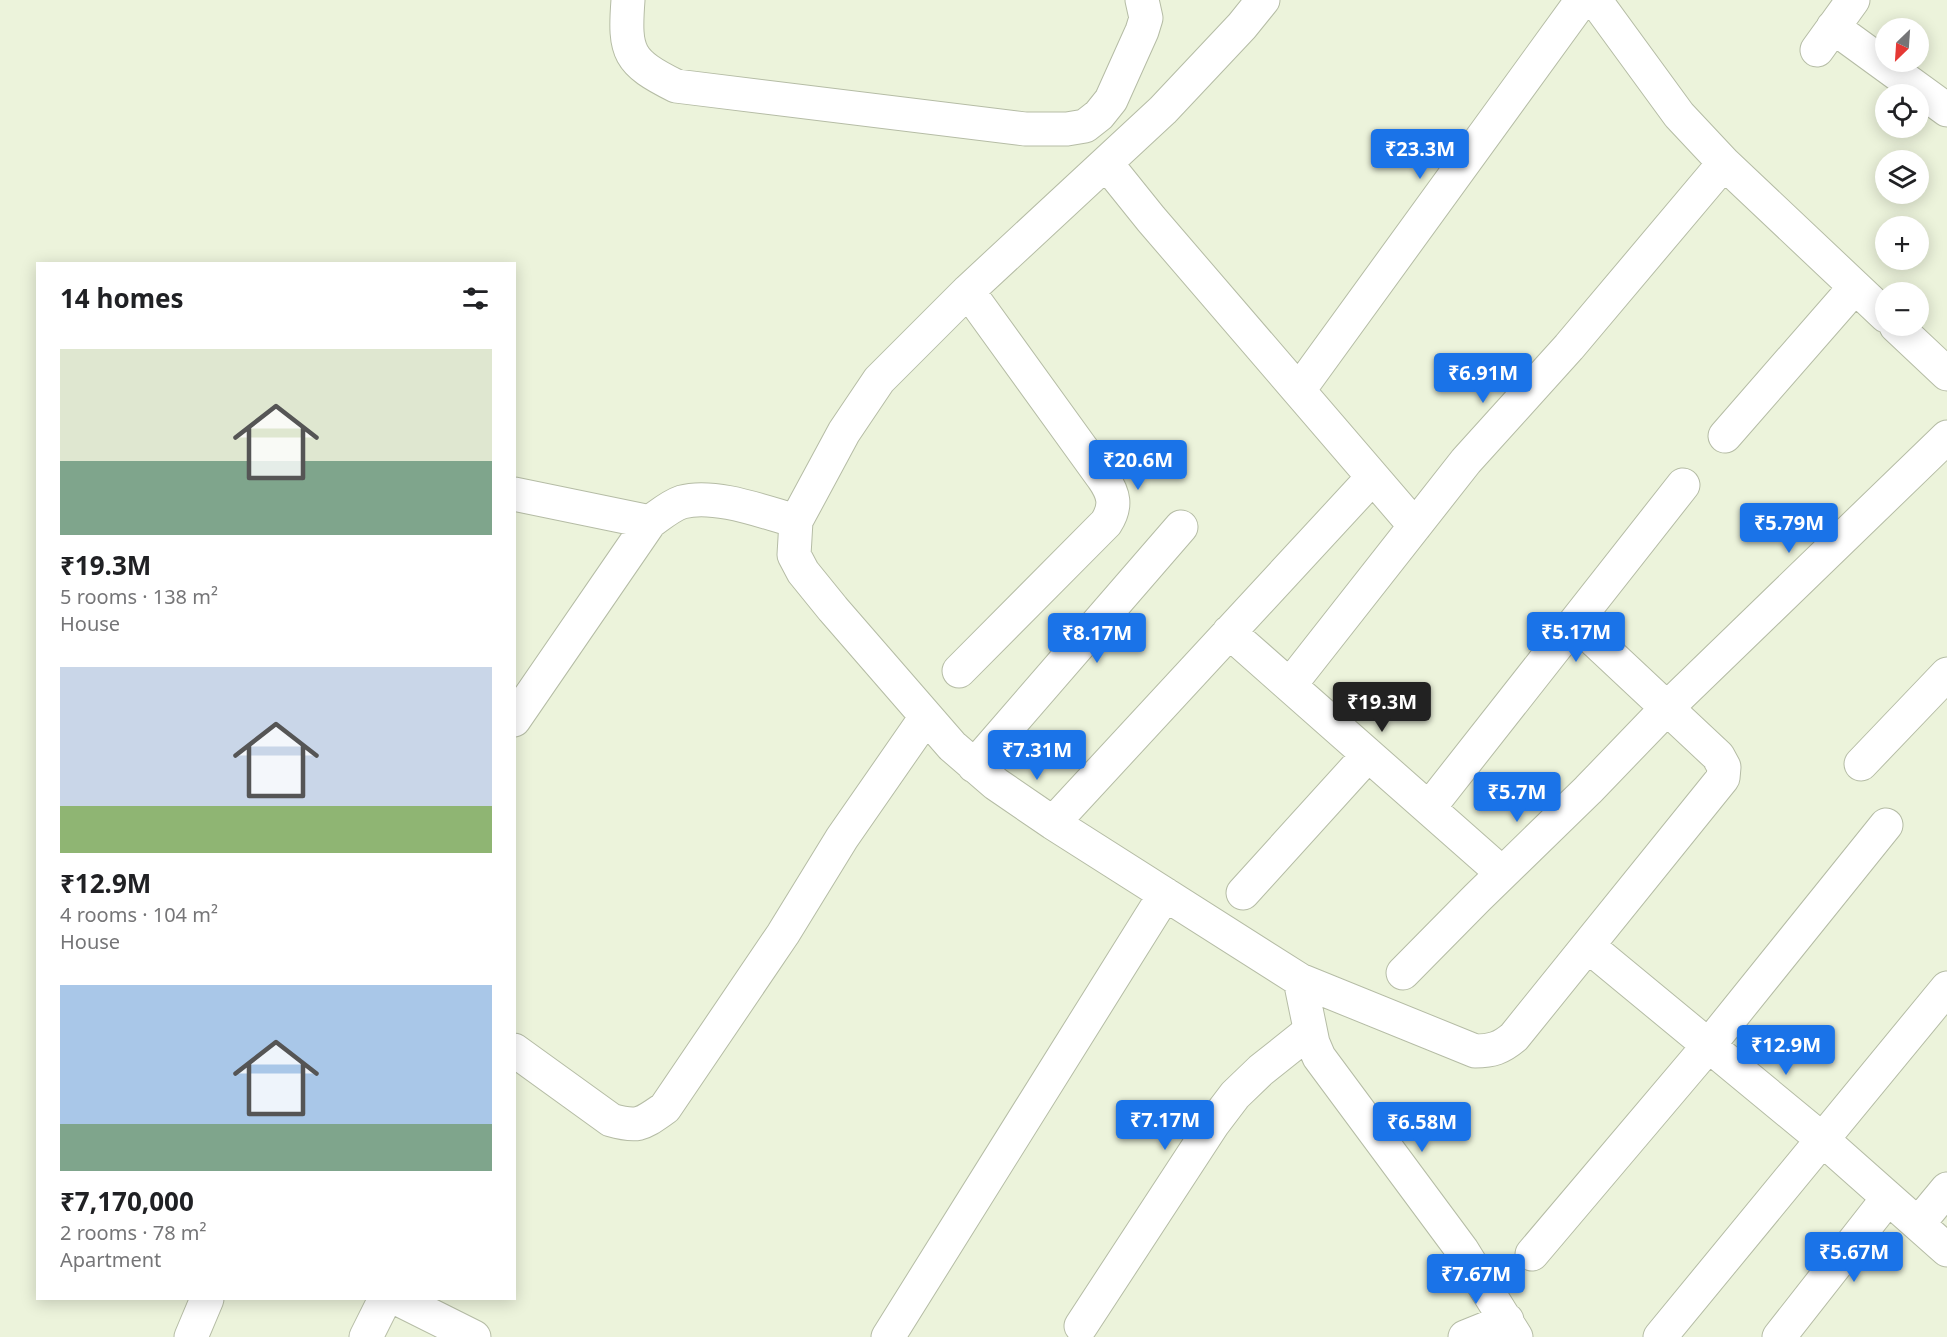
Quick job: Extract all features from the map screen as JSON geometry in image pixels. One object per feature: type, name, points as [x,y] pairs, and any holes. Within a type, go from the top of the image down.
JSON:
[{"type":"street","points":[[628,0],[626,29],[632,55],[649,72],[676,86],[1025,129],[1066,129],[1085,126],[1099,115],[1111,100],[1142,31],[1146,18],[1142,0]]},
{"type":"street","points":[[1263,0],[1242,26],[1179,93],[968,291],[879,380],[844,432],[796,521],[794,555],[803,572],[926,717],[974,766],[1053,822],[1300,980],[1475,1051],[1490,1051],[1502,1047],[1514,1037],[1724,778],[1724,767],[1719,756],[1576,623]]},
{"type":"street","points":[[1299,390],[1582,0]]},
{"type":"street","points":[[1595,0],[1679,115],[1724,163],[1875,306]]},
{"type":"street","points":[[1853,0],[1825,39],[1947,110]]},
{"type":"street","points":[[1106,163],[1151,219],[1415,526]]},
{"type":"street","points":[[1290,685],[1466,461],[1569,347],[1724,163]]},
{"type":"street","points":[[1725,436],[1855,287]]},
{"type":"street","points":[[959,671],[1106,523],[1112,513],[1114,503],[1113,492],[968,291]]},
{"type":"street","points":[[1907,336],[1947,374]]},
{"type":"street","points":[[1403,973],[1588,790],[1667,708],[1947,437]]},
{"type":"street","points":[[1053,822],[1373,477]]},
{"type":"street","points":[[1429,807],[1683,485]]},
{"type":"street","points":[[516,494],[650,522]]},
{"type":"street","points":[[516,717],[650,522],[665,511],[681,503],[698,500],[728,503],[796,521]]},
{"type":"street","points":[[974,766],[1181,527]]},
{"type":"street","points":[[1229,632],[1502,873]]},
{"type":"street","points":[[1861,764],[1947,674]]},
{"type":"street","points":[[516,1051],[611,1119],[630,1125],[647,1121],[665,1108],[783,934],[842,838],[926,717]]},
{"type":"street","points":[[1243,893],[1368,755]]},
{"type":"street","points":[[1532,1254],[1709,1045],[1886,825]]},
{"type":"street","points":[[888,1337],[1165,894]]},
{"type":"street","points":[[1588,946],[1823,1140],[1947,1250]]},
{"type":"street","points":[[1300,980],[1310,1032],[1319,1057],[1462,1250],[1511,1328],[1465,1337]]},
{"type":"street","points":[[1660,1337],[1947,988]]},
{"type":"street","points":[[1081,1326],[1213,1124],[1235,1095],[1261,1070],[1310,1032]]},
{"type":"street","points":[[1918,1224],[1947,1189]]},
{"type":"street","points":[[1779,1337],[1888,1197]]},
{"type":"street","points":[[191,1337],[207,1300]]},
{"type":"street","points":[[366,1337],[384,1300]]},
{"type":"street","points":[[400,1300],[474,1337]]}]
